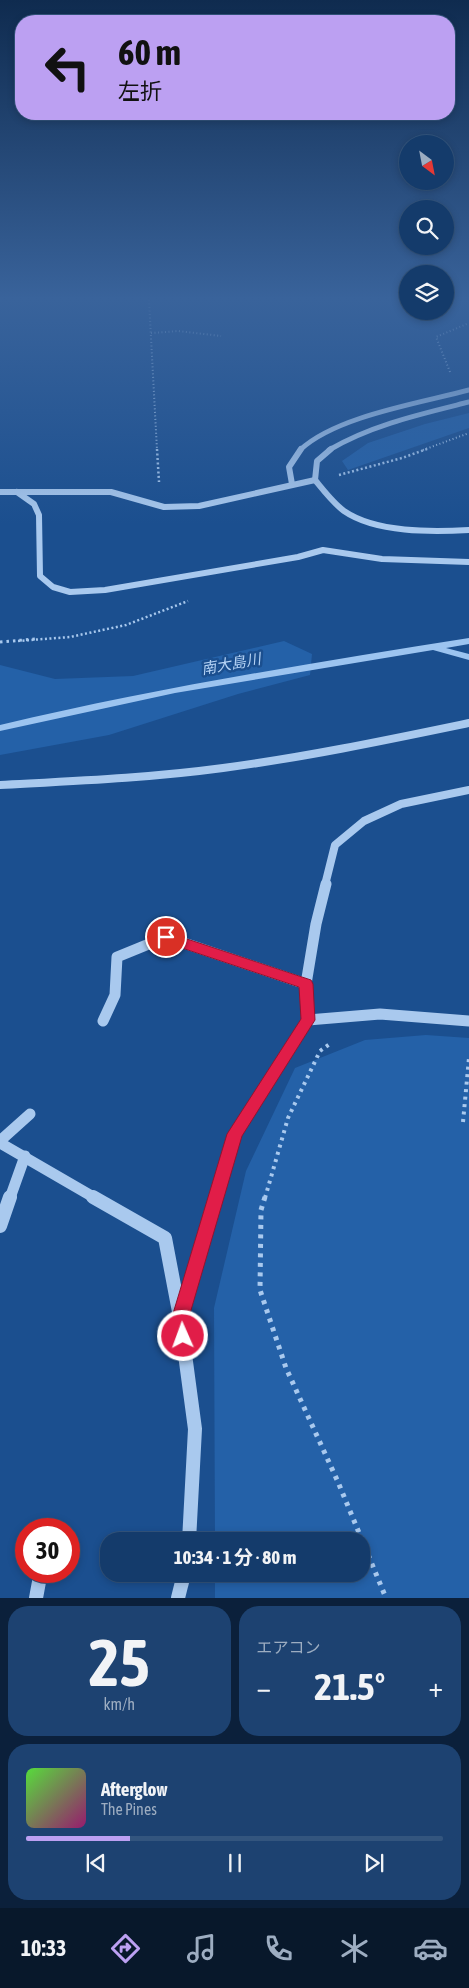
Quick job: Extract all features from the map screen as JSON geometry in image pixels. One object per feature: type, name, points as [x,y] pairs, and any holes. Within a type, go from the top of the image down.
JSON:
[{"type":"street","points":[[292,484],[289,467],[300,450],[328,431],[367,418],[466,391]]},
{"type":"street","points":[[469,402],[371,430],[333,446],[317,462],[315,480],[331,499],[346,512],[374,523],[405,529],[469,530]]},
{"type":"street","points":[[0,492],[111,492],[157,506],[199,506],[315,480]]},
{"type":"street","points":[[17,492],[29,498],[37,509],[41,543],[40,576],[53,587],[70,592],[105,590],[298,557],[323,550],[382,558],[469,562]]},
{"type":"street","points":[[0,785],[128,778],[222,768],[335,750],[469,723]]},
{"type":"street","points":[[180,1317],[235,1134],[308,1020],[306,984],[316,924],[335,845],[364,820],[401,804],[469,790]]},
{"type":"street","points":[[103,1021],[115,995],[117,956],[166,937],[306,984]]},
{"type":"street","points":[[308,1020],[380,1014],[469,1021]]},
{"type":"street","points":[[30,1114],[0,1142],[165,1238],[180,1317],[195,1429],[189,1532]]},
{"type":"street","points":[[0,1226],[24,1156]]},
{"type":"street","points":[[178,1598],[182,1582]]},
{"type":"street","points":[[36,1598],[39,1583]]},
{"type":"path","points":[[153,375],[160,500],[157,506]]},
{"type":"path","points":[[451,375],[456,386],[466,391]]},
{"type":"path","points":[[315,480],[402,458],[469,433]]},
{"type":"path","points":[[0,642],[70,637],[126,625],[190,600]]},
{"type":"path","points":[[333,1042],[320,1051],[288,1118],[262,1210],[260,1290],[286,1368],[338,1482],[386,1598]]},
{"type":"path","points":[[464,1122],[469,1058]]},
{"type":"shaded area","points":[[469,413],[469,428],[348,470],[342,461],[368,443],[425,424]]},
{"type":"shaded area","points":[[284,641],[312,654],[310,675],[238,694],[109,735],[0,755],[0,665],[55,679],[133,676]]},
{"type":"shaded area","points":[[426,1035],[469,1038],[469,1598],[215,1598],[215,1582],[370,1582],[370,1532],[215,1532],[214,1308],[246,1171],[295,1068],[365,1040]]},
{"type":"waterway","name":"南大島川","points":[[0,728],[117,701],[175,690],[469,641]]},
{"type":"waterway","points":[[437,648],[469,657]]},
{"type":"route","points":[[166,937],[306,984],[308,1020],[235,1134],[180,1317],[183,1336]]}]
